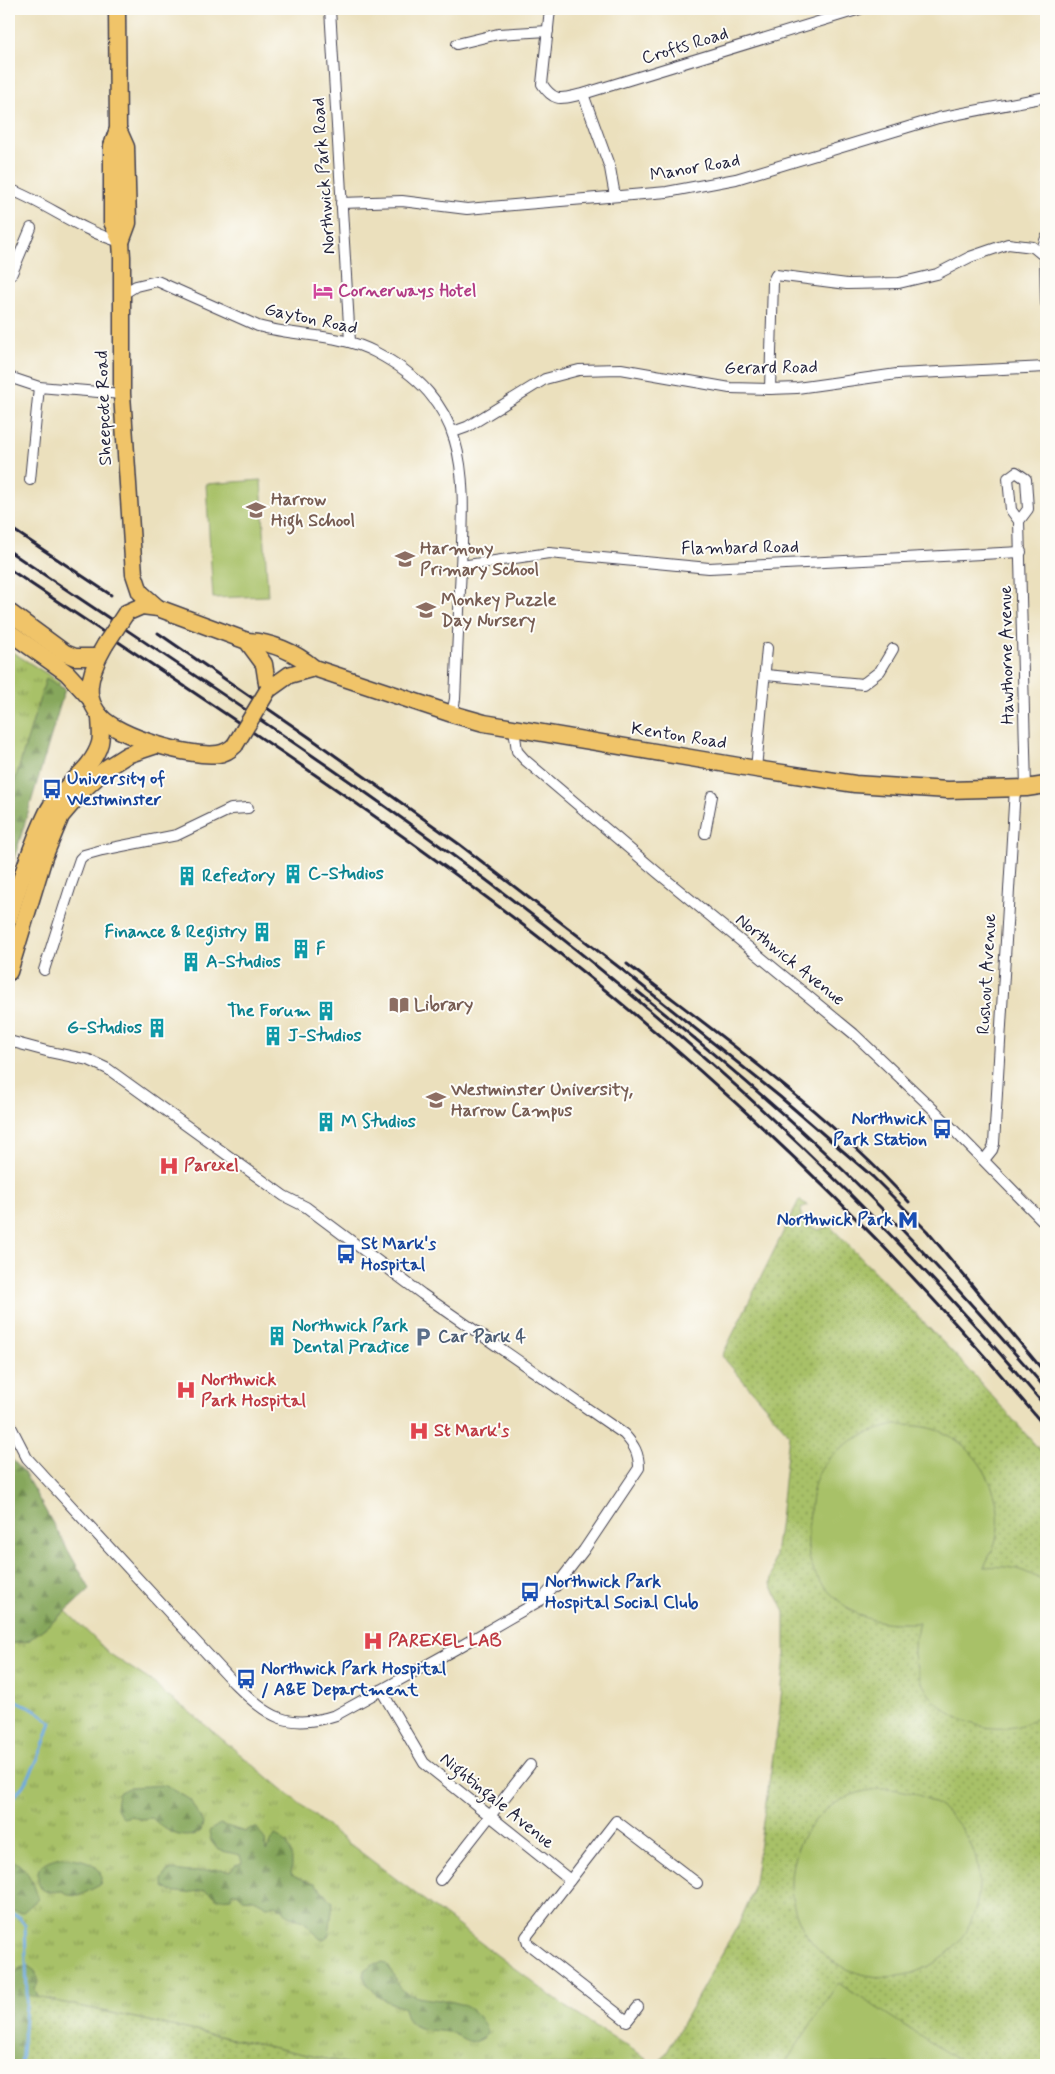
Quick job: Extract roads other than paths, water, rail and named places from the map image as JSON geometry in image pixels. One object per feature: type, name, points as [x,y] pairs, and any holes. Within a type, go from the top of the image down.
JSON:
[{"type":"main road","name":"Sheepcote Road","points":[[117,9],[118,129],[126,147],[128,222],[121,242],[123,294],[120,362],[134,574],[140,592],[158,608]]},
{"type":"main road","name":"Sheepcote Road","points":[[126,613],[134,574]]},
{"type":"main road","points":[[90,698],[92,677],[102,651],[126,613],[142,606],[158,608],[247,641],[264,664],[268,690]]},
{"type":"main road","points":[[9,612],[65,653],[75,657],[102,651]]},
{"type":"main road","points":[[9,632],[67,672],[90,698],[100,716],[121,732],[185,752],[218,754],[229,751],[235,745],[268,690],[289,675],[314,668]]},
{"type":"main road","name":"Kenton Road","points":[[247,641],[263,642],[302,658],[314,668],[452,714],[514,728],[855,784],[948,790],[1021,788],[1046,785]]},
{"type":"main road","points":[[9,918],[30,852],[48,811],[54,801],[94,759],[100,741],[100,716]]},
{"type":"main road","points":[[9,972],[44,857],[61,816],[84,789],[108,767],[126,755],[158,745]]},
{"type":"street","name":"Northwick Park Road","points":[[330,9],[350,342]]},
{"type":"street","points":[[457,44],[498,34],[548,31],[550,9]]},
{"type":"street","name":"Crofts Road","points":[[548,31],[542,84],[548,94],[558,99],[583,94],[860,9]]},
{"type":"street","points":[[583,94],[610,168],[615,196]]},
{"type":"street","name":"Manor Road","points":[[341,203],[402,201],[467,209],[667,192],[736,179],[938,118],[1046,97]]},
{"type":"street","points":[[9,189],[25,195],[95,233],[121,242]]},
{"type":"street","points":[[10,273],[31,228]]},
{"type":"street","points":[[1042,252],[1046,238]]},
{"type":"street","points":[[770,388],[773,281],[776,276],[847,284],[899,283],[937,274],[970,256],[1008,244],[1033,247],[1042,252],[1045,257],[1046,303]]},
{"type":"street","name":"Gayton Road","points":[[123,294],[140,284],[157,281],[258,326],[275,331],[350,342],[374,351],[400,367],[420,383],[441,410],[453,432],[461,461],[464,494],[455,699],[452,714]]},
{"type":"street","name":"Gerard Road","points":[[453,432],[467,427],[545,379],[579,370],[622,369],[730,388],[797,388],[897,374],[1046,367]]},
{"type":"street","points":[[9,377],[39,387],[122,394]]},
{"type":"street","points":[[30,480],[39,387]]},
{"type":"street","name":"Hawthorne Avenue","points":[[1019,521],[1021,552],[1021,788]]},
{"type":"street","name":"Flambard Road","points":[[461,566],[549,553],[709,568],[1021,552]]},
{"type":"street","points":[[756,768],[767,648]]},
{"type":"street","points":[[766,675],[863,684],[880,671],[893,649]]},
{"type":"street","name":"Northwick Avenue","points":[[514,728],[517,751],[524,760],[854,1034],[984,1160],[1046,1224]]},
{"type":"street","name":"Rushout Avenue","points":[[984,1160],[994,1144],[1021,788]]},
{"type":"street","points":[[705,833],[712,796]]},
{"type":"street","points":[[44,970],[74,876],[80,859],[84,855],[89,852],[184,833],[232,809],[248,808]]},
{"type":"street","points":[[9,1041],[90,1060],[108,1069],[284,1196],[306,1207],[355,1242],[369,1256],[414,1288],[624,1434],[635,1447],[639,1458],[639,1468],[584,1550],[564,1576],[556,1586],[535,1603],[336,1715],[317,1721],[300,1722],[282,1719],[263,1710],[254,1703],[27,1458],[9,1423]]},
{"type":"street","name":"Nightingale Avenue","points":[[382,1690],[424,1763],[570,1880]]},
{"type":"street","points":[[440,1880],[530,1765]]},
{"type":"street","points":[[638,2007],[627,2021],[528,1944],[526,1937],[616,1822],[696,1882]]},
{"type":"waterway","points":[[9,1697],[34,1709],[51,1722],[40,1755],[30,1775],[9,1802]]},
{"type":"waterway","points":[[9,1913],[19,1917],[25,1925],[27,1995],[21,2065]]},
{"type":"railway","points":[[9,527],[111,595]]},
{"type":"railway","points":[[9,551],[232,700],[397,815],[532,915],[612,979],[765,1112],[839,1183],[910,1255],[1046,1407]]},
{"type":"railway","points":[[9,569],[269,743],[461,878],[594,981],[732,1100],[799,1162],[926,1292],[1046,1428]]},
{"type":"railway","points":[[158,633],[309,737],[459,844],[620,968],[779,1096],[873,1177],[927,1231],[1046,1374]]},
{"type":"railway","points":[[627,964],[809,1106],[844,1137],[909,1202]]},
{"type":"railway","points":[[637,991],[767,1100],[843,1170],[947,1277],[1046,1389]]},
{"type":"place","name":"Cornerways Hotel","points":[[323,291]]},
{"type":"place","name":"Harrow High School","points":[[256,510]]},
{"type":"place","name":"Harmony Primary School","points":[[405,559]]},
{"type":"place","name":"Monkey Puzzle Day Nursery","points":[[426,610]]},
{"type":"place","name":"University of Westminster","points":[[52,789]]},
{"type":"place","name":"C-Studios","points":[[293,874]]},
{"type":"place","name":"Refectory","points":[[187,876]]},
{"type":"place","name":"Finance & Registry","points":[[262,932]]},
{"type":"place","name":"F","points":[[301,949]]},
{"type":"place","name":"A-Studios","points":[[191,962]]},
{"type":"place","name":"Library","points":[[399,1005]]},
{"type":"place","name":"The Forum","points":[[326,1011]]},
{"type":"place","name":"G-Studios","points":[[157,1028]]},
{"type":"place","name":"J-Studios","points":[[273,1036]]},
{"type":"place","name":"Westminster University, Harrow Campus","points":[[436,1100]]},
{"type":"place","name":"M Studios","points":[[326,1122]]},
{"type":"place","name":"Northwick Park Station","points":[[942,1129]]},
{"type":"place","name":"Parexel","points":[[169,1166]]},
{"type":"place","name":"Northwick Park","points":[[908,1220]]},
{"type":"place","name":"St Mark's Hospital","points":[[346,1254]]},
{"type":"place","name":"Northwick Park Dental Practice","points":[[277,1336]]},
{"type":"place","name":"Car Park 4","points":[[423,1337]]},
{"type":"place","name":"Northwick Park Hospital","points":[[186,1390]]},
{"type":"place","name":"St Mark's","points":[[419,1431]]},
{"type":"place","name":"Northwick Park Hospital Social Club","points":[[530,1592]]},
{"type":"place","name":"PAREXEL LAB","points":[[373,1641]]},
{"type":"place","name":"Northwick Park Hospital / A&E Department","points":[[246,1679]]}]
